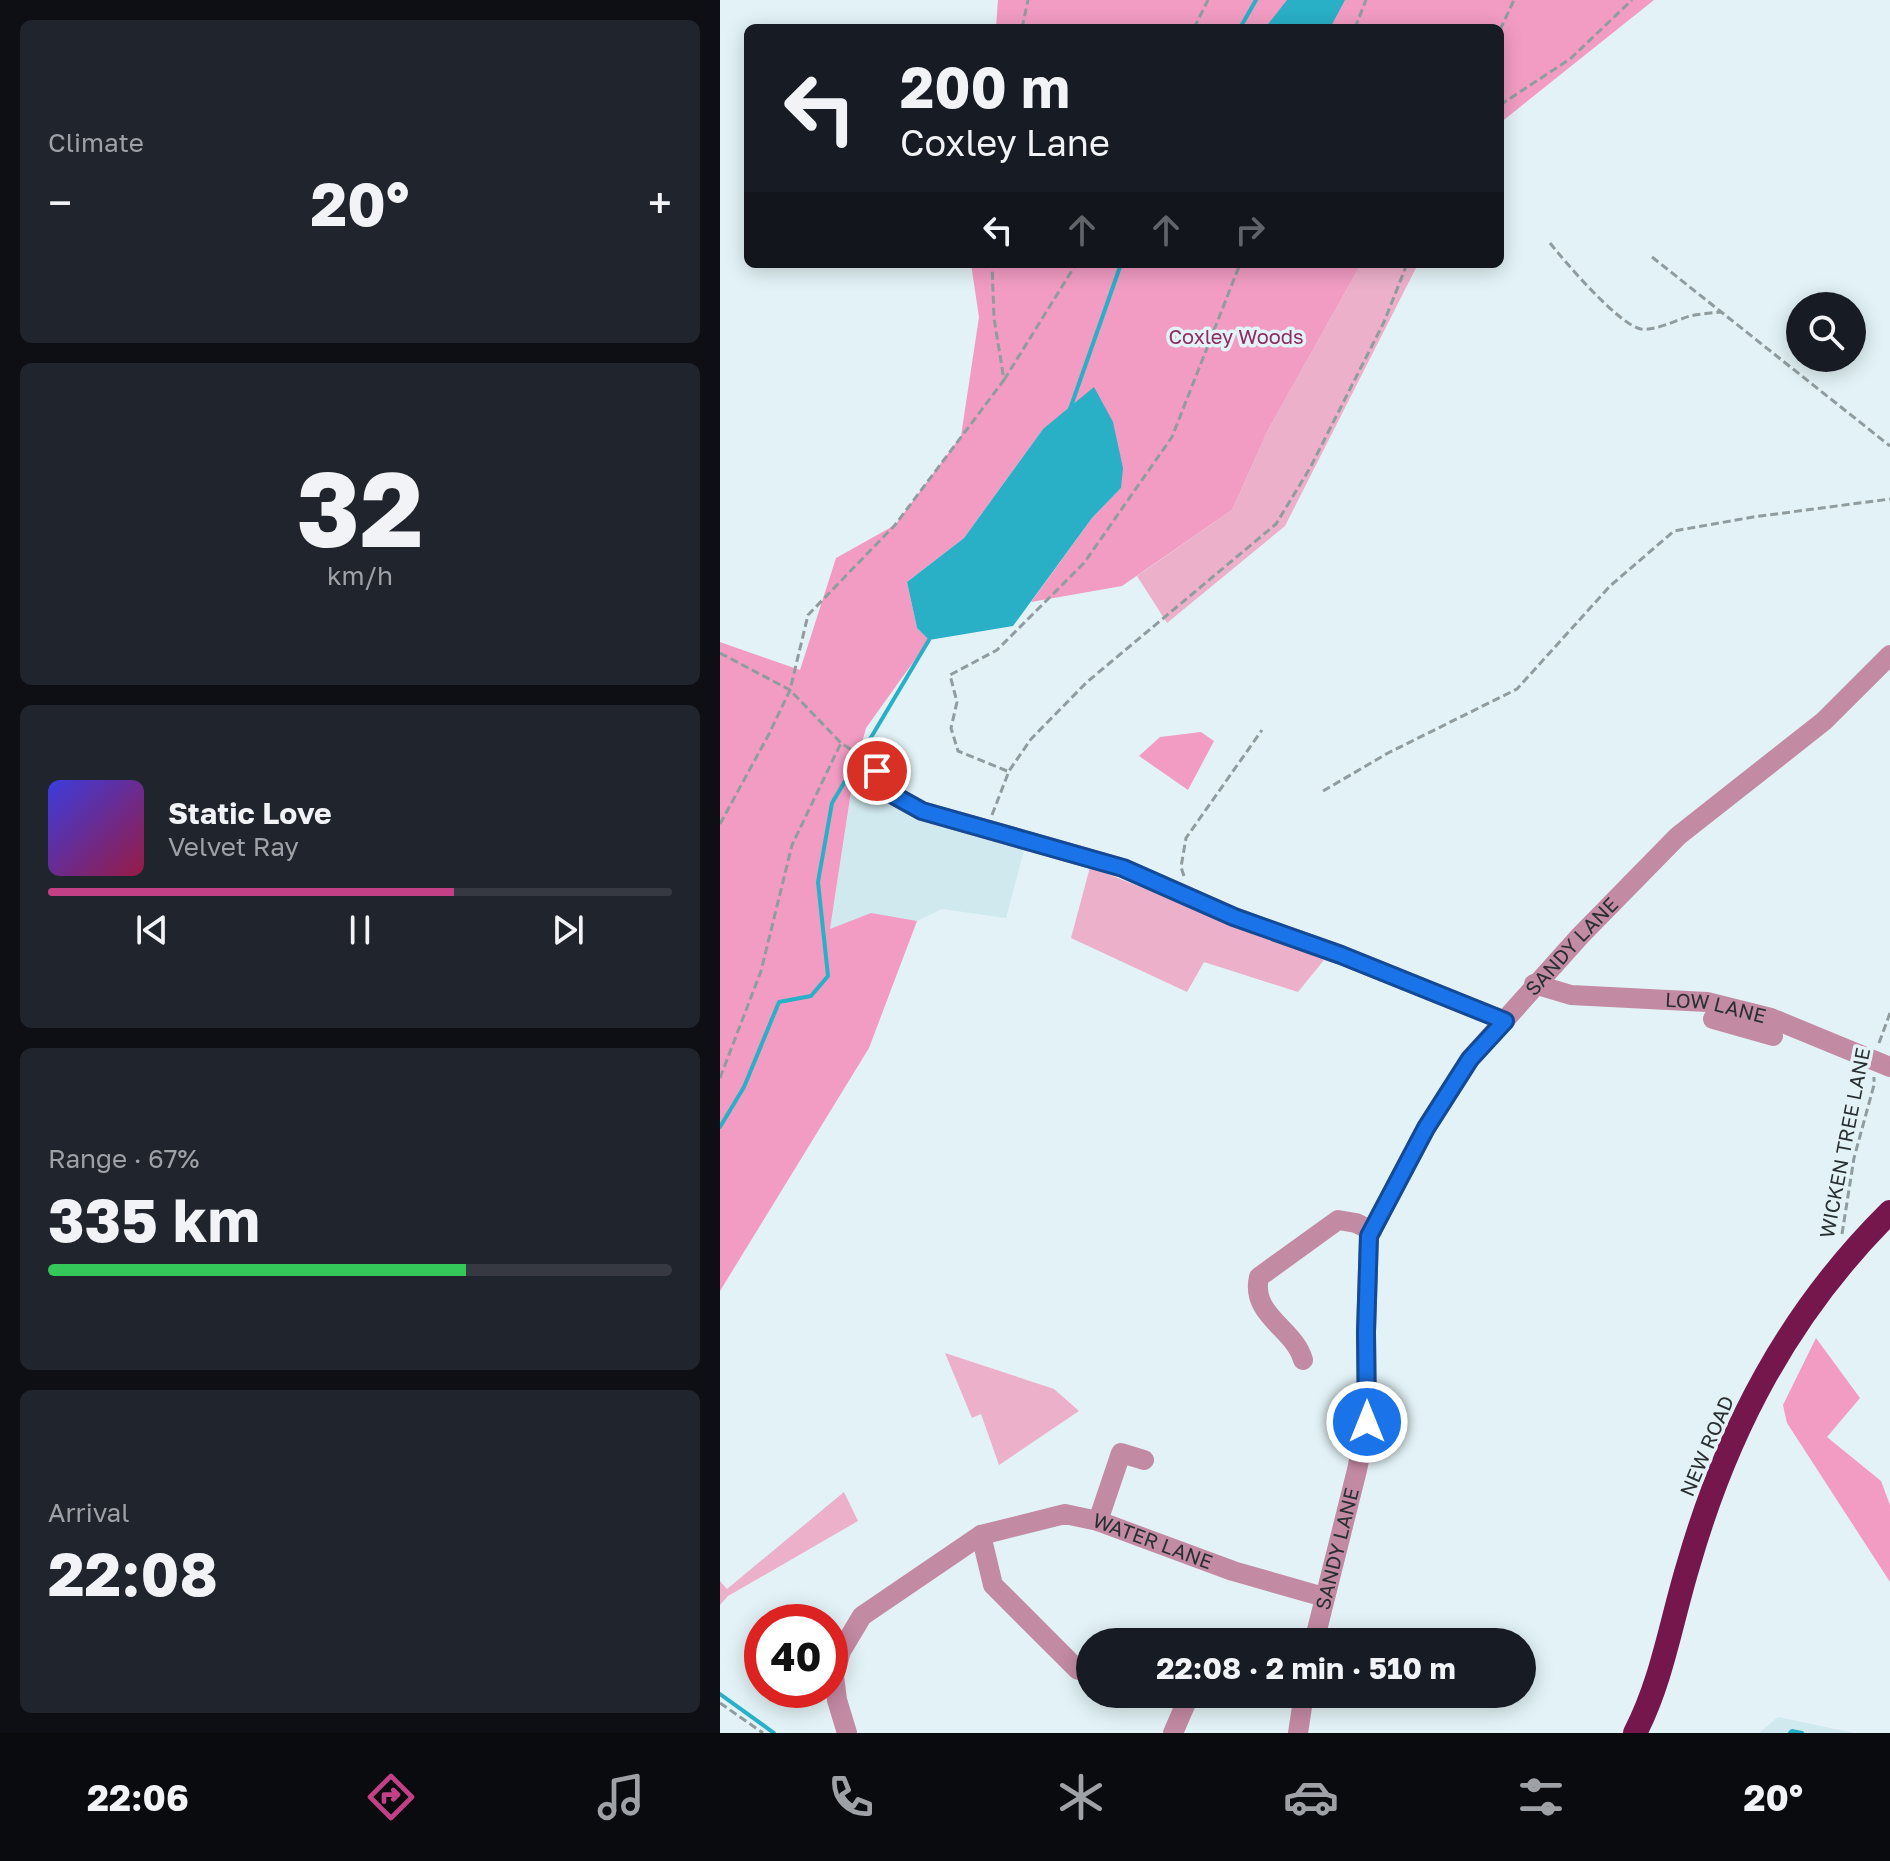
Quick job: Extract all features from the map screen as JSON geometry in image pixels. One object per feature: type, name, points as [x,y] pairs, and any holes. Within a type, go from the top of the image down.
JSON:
[{"type":"highway","name":"NEW ROAD","points":[[1635,1733],[1665,1654],[1688,1565],[1720,1465],[1746,1410],[1802,1314],[1857,1244],[1890,1212]]},
{"type":"street","name":"SANDY LANE","points":[[1317,1628],[1367,1422],[1369,1236],[1426,1128],[1470,1059],[1534,984],[1678,836],[1824,721],[1890,655]]},
{"type":"street","points":[[877,771],[895,796],[922,811],[1123,868],[1234,917],[1341,955],[1505,1021]]},
{"type":"street","name":"LOW LANE","points":[[1534,984],[1571,995],[1707,1002],[1761,1026],[1881,1063]]},
{"type":"street","points":[[1713,1019],[1761,1026]]},
{"type":"street","points":[[1303,1360],[1291,1336],[1273,1321],[1262,1304],[1259,1277],[1338,1220],[1356,1223],[1372,1231]]},
{"type":"street","points":[[1098,1521],[1125,1445],[1144,1460]]},
{"type":"street","name":"WATER LANE","points":[[847,1733],[837,1700],[834,1676],[841,1651],[862,1616],[981,1535],[1065,1514],[1098,1521],[1233,1571],[1324,1597]]},
{"type":"street","points":[[981,1535],[993,1585],[1076,1667]]},
{"type":"street","points":[[1173,1733],[1184,1708]]},
{"type":"street","points":[[1298,1733],[1302,1708]]},
{"type":"path","points":[[1023,24],[1028,0]]},
{"type":"path","points":[[1196,24],[1208,0]]},
{"type":"path","points":[[1357,24],[1366,0]]},
{"type":"path","points":[[1503,24],[1514,0]]},
{"type":"path","points":[[1504,102],[1570,59],[1632,0]]},
{"type":"path","points":[[1550,243],[1573,272],[1619,315],[1639,329],[1693,315],[1721,312]]},
{"type":"path","points":[[1652,257],[1890,446]]},
{"type":"path","points":[[992,268],[994,318],[1004,380]]},
{"type":"path","points":[[720,824],[790,690],[808,615],[895,525],[1004,380],[1074,268]]},
{"type":"path","points":[[1009,771],[958,751],[951,728],[957,702],[950,675],[997,650],[1084,563],[1172,437],[1238,268]]},
{"type":"path","points":[[987,830],[1009,771],[1031,739],[1087,682],[1276,524],[1310,468],[1384,322],[1405,268]]},
{"type":"path","points":[[1323,791],[1388,753],[1517,689],[1610,586],[1674,531],[1890,499]]},
{"type":"path","points":[[720,653],[790,690],[841,743],[861,754],[877,771]]},
{"type":"path","points":[[1191,898],[1181,867],[1186,838],[1262,730]]},
{"type":"path","points":[[720,1078],[761,971],[792,845],[841,743]]},
{"type":"path","name":"WICKEN TREE LANE","points":[[1841,1238],[1854,1158],[1881,1063],[1890,1013]]},
{"type":"path","points":[[720,1703],[763,1733]]},
{"type":"shaded area","points":[[1359,268],[1416,268],[1285,526],[1167,623],[1137,576],[1232,510],[1268,430]]},
{"type":"shaded area","points":[[854,773],[865,777],[916,814],[1024,850],[1006,918],[942,909],[917,921],[871,914],[830,930]]},
{"type":"shaded area","points":[[1090,867],[1324,960],[1298,992],[1204,962],[1187,992],[1071,938]]},
{"type":"shaded area","points":[[945,1353],[1054,1389],[1079,1411],[999,1465],[981,1414],[972,1418]]},
{"type":"shaded area","points":[[844,1492],[858,1521],[728,1596],[720,1605],[720,1581],[727,1589]]},
{"type":"shaded area","points":[[1778,1717],[1854,1733],[1759,1733]]},
{"type":"green space","points":[[998,0],[1654,0],[1504,120],[1504,24],[996,24]]},
{"type":"green space","name":"Coxley Woods","points":[[972,268],[1359,268],[1268,430],[1232,510],[1122,586],[1031,602],[1092,518],[1121,488],[1043,429],[964,538],[907,582],[917,628],[929,640],[866,728],[854,772],[830,929],[871,913],[917,921],[869,1048],[720,1291],[720,642],[800,670],[836,558],[895,525],[961,436],[979,317]]},
{"type":"green space","points":[[1201,732],[1214,741],[1188,790],[1139,756],[1160,737]]},
{"type":"green space","points":[[1816,1338],[1860,1398],[1827,1437],[1881,1481],[1890,1505],[1890,1582],[1787,1423],[1783,1405]]},
{"type":"water","points":[[1287,0],[1345,0],[1332,24],[1268,24]]},
{"type":"water","points":[[1094,387],[1113,422],[1123,468],[1121,488],[1092,518],[1013,626],[929,640],[917,628],[907,582],[964,538],[1043,429]]},
{"type":"waterway","points":[[1242,24],[1256,0]]},
{"type":"waterway","points":[[1070,409],[1120,268]]},
{"type":"waterway","points":[[720,1127],[744,1087],[779,1002],[811,996],[828,976],[818,882],[832,803],[929,640]]},
{"type":"waterway","points":[[720,1694],[774,1733]]},
{"type":"waterway","points":[[1790,1733],[1802,1733]]},
{"type":"route","points":[[877,771],[895,796],[922,811],[1123,868],[1234,917],[1341,955],[1505,1021],[1470,1059],[1426,1128],[1369,1236],[1367,1422]]}]
